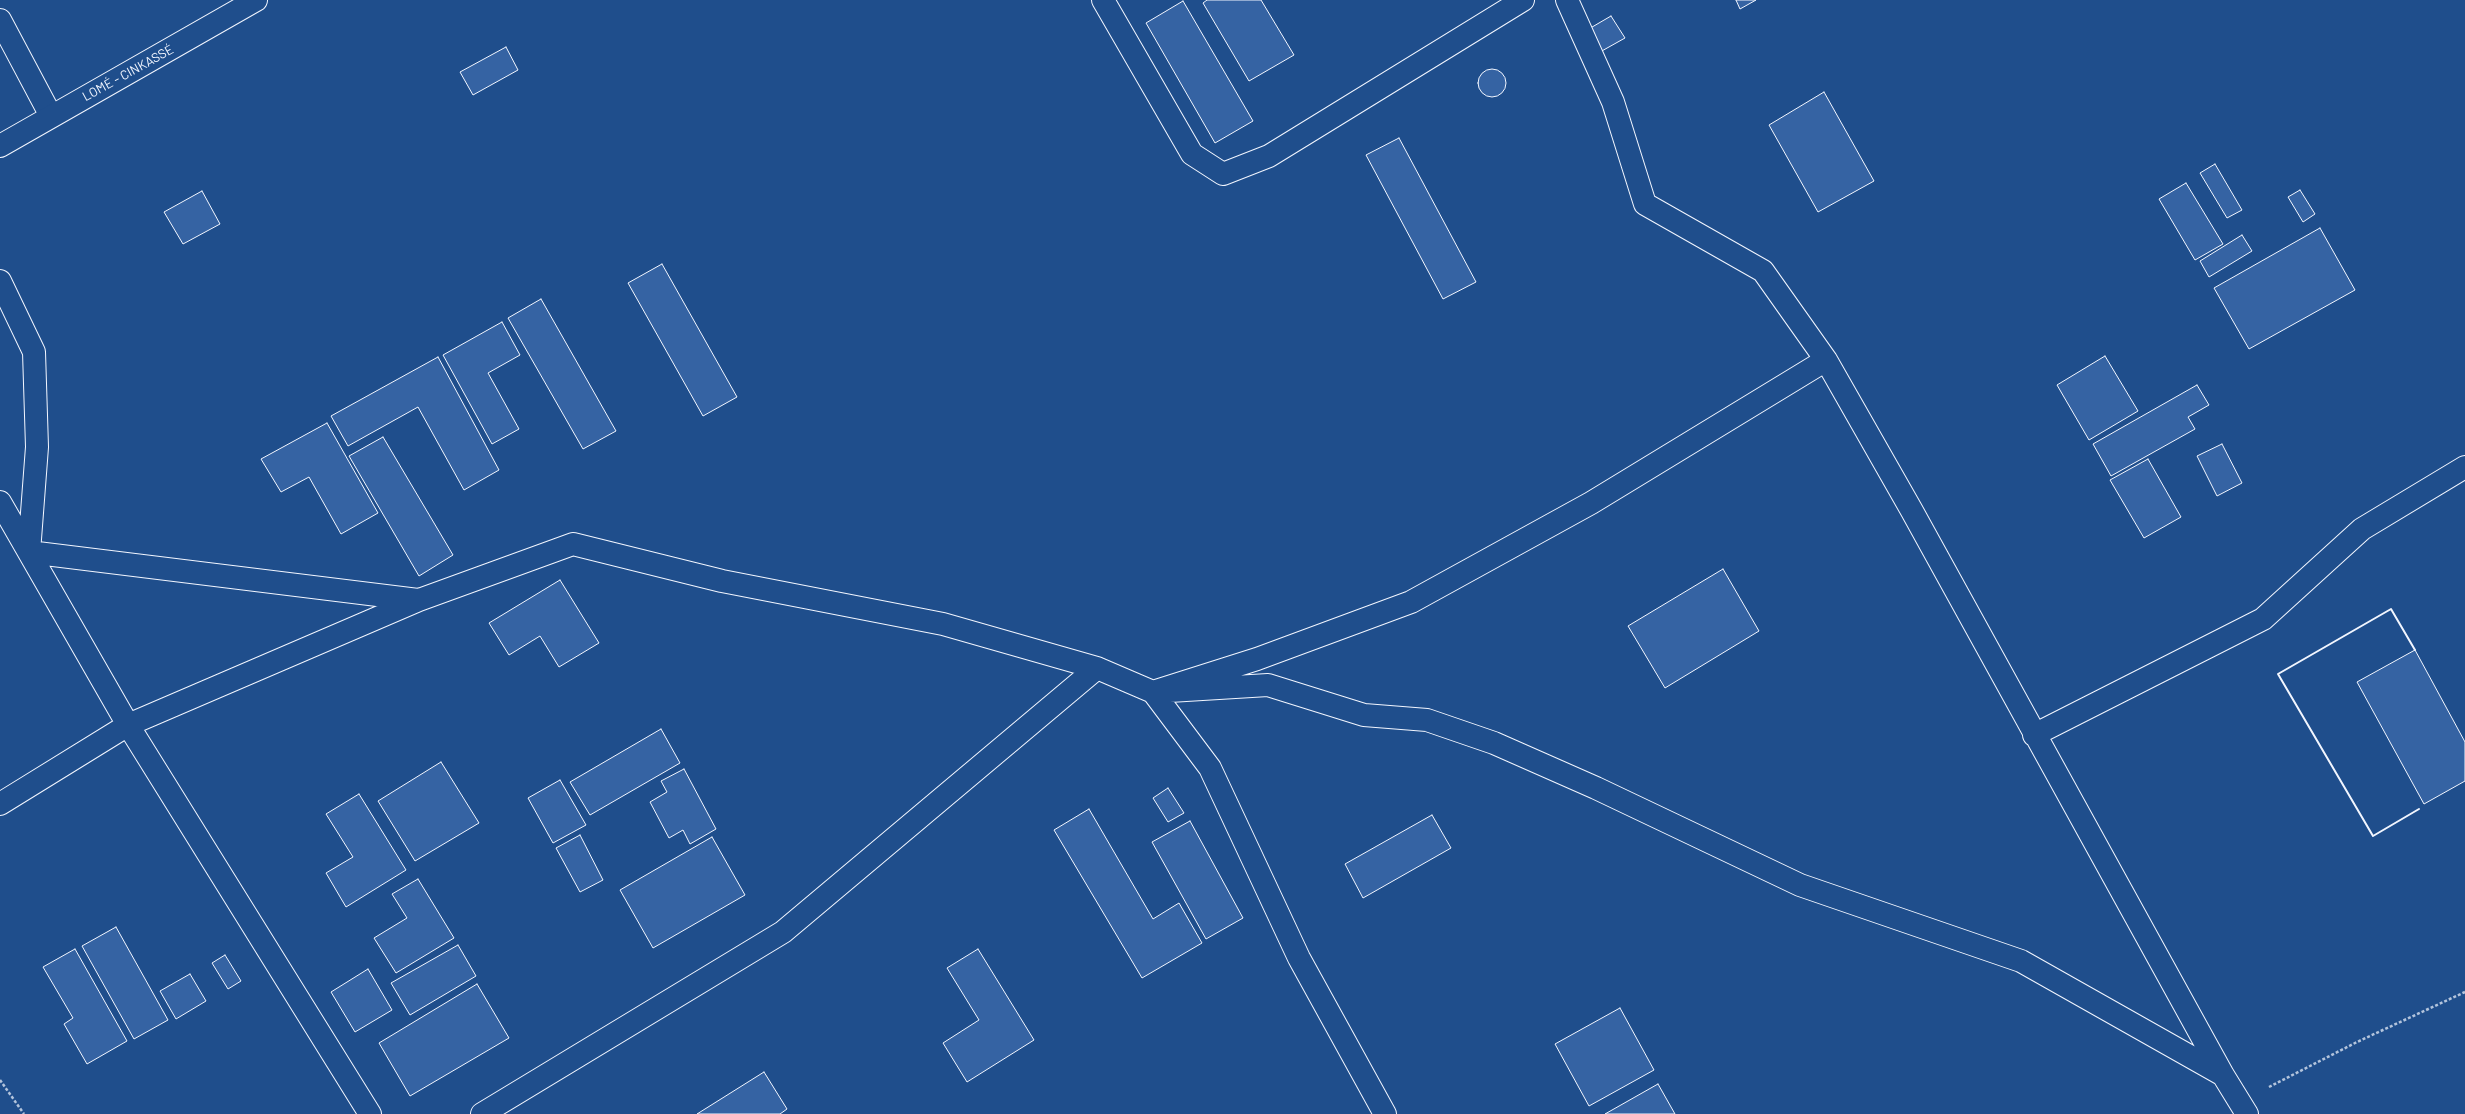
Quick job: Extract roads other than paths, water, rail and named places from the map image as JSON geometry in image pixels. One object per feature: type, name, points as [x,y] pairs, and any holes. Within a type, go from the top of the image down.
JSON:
[{"type":"main road","name":"LOMÉ - CINKASSÉ","points":[[0,146],[256,0]]},
{"type":"main road","points":[[1103,0],[1192,154],[1223,174],[1270,156],[1523,0]]},
{"type":"main road","points":[[1567,0],[1613,102],[1645,204],[1763,271],[1826,360],[1912,511],[2034,735],[2223,1075],[2244,1109]]},
{"type":"main road","points":[[0,20],[51,116]]},
{"type":"main road","points":[[0,281],[34,352],[38,447],[29,552]]},
{"type":"main road","points":[[1152,692],[1257,659],[1411,602],[1591,503],[1826,360]]},
{"type":"main road","points":[[2034,735],[2263,619],[2362,529],[2465,467]]},
{"type":"main road","points":[[0,502],[128,725],[370,1114]]},
{"type":"main road","points":[[0,804],[128,725],[419,600],[573,544],[722,581],[943,624],[1097,668],[1152,692],[1268,685],[1364,715],[1427,720],[1494,743],[1596,788],[1800,885],[2021,961],[2223,1075]]},
{"type":"main road","points":[[29,552],[419,600]]},
{"type":"main road","points":[[482,1114],[783,932],[1097,668]]},
{"type":"main road","points":[[1152,692],[1210,768],[1298,958],[1385,1114]]}]
